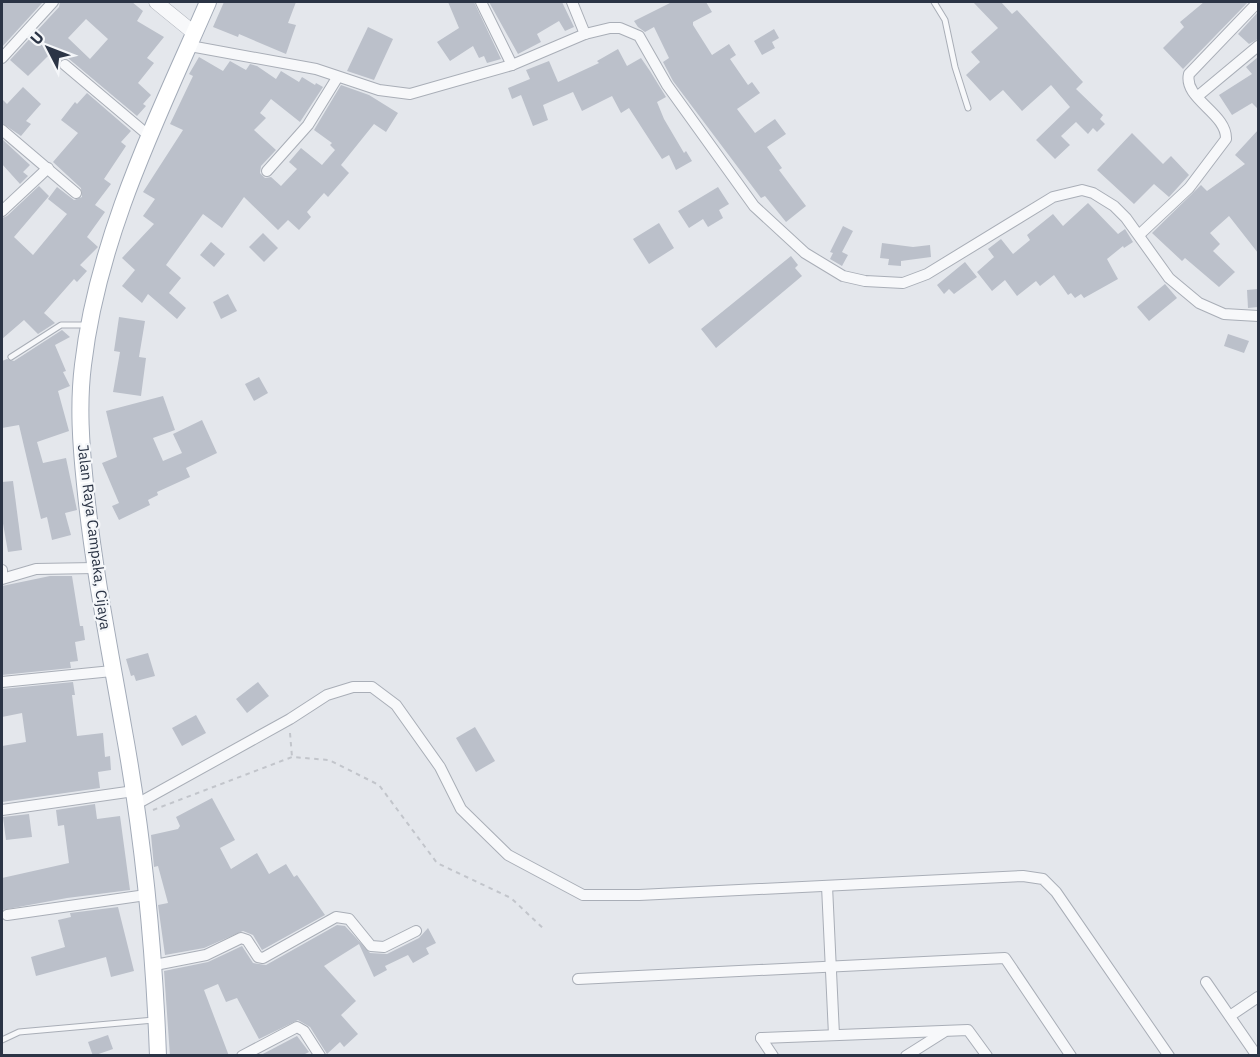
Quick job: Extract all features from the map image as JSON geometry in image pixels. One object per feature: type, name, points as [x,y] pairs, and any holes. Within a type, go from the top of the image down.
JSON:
[{"type":"main road","name":"Jalan Raya Campaka, Cijaya","points":[[158,1056],[155,965],[135,804],[95,568],[80,414],[83,365],[89,325],[110,246],[148,135],[208,2]]},
{"type":"street","points":[[2,58],[53,2]]},
{"type":"street","points":[[156,2],[192,40],[306,67],[379,90],[411,94],[512,65],[585,34],[620,28],[639,36],[667,85],[754,206],[805,253],[843,276],[888,284],[903,283],[927,274],[1006,224],[1068,192],[1082,190],[1104,199],[1126,218],[1169,278],[1199,303],[1224,314],[1258,316]]},
{"type":"street","points":[[481,2],[512,65]]},
{"type":"street","points":[[572,2],[585,34]]},
{"type":"street","points":[[1139,235],[1189,188],[1226,139],[1219,121],[1198,96],[1188,79],[1193,67],[1258,2]]},
{"type":"street","points":[[1198,96],[1258,46]]},
{"type":"street","points":[[65,65],[148,135]]},
{"type":"street","points":[[267,171],[308,125],[337,78]]},
{"type":"street","points":[[2,130],[76,193]]},
{"type":"street","points":[[2,211],[48,168]]},
{"type":"street","points":[[2,570],[2,579],[36,569],[95,568]]},
{"type":"street","points":[[2,682],[112,671]]},
{"type":"street","points":[[2,810],[135,804],[290,719],[327,695],[353,687],[372,687],[396,705],[440,767],[461,809],[481,830],[508,855],[583,895],[1023,876],[1043,879],[1056,892],[1169,1056]]},
{"type":"street","points":[[827,886],[834,1035]]},
{"type":"street","points":[[7,915],[146,895]]},
{"type":"street","points":[[155,965],[206,955],[243,938],[258,957],[263,958],[336,917],[349,919],[371,946],[384,947],[416,931]]},
{"type":"street","points":[[578,978],[1005,958],[1071,1056]]},
{"type":"street","points":[[1206,982],[1257,1056]]},
{"type":"street","points":[[1230,1016],[1258,997]]},
{"type":"street","points":[[242,1056],[297,1028],[304,1031],[320,1056]]},
{"type":"street","points":[[773,1056],[762,1038],[968,1030],[987,1056]]},
{"type":"street","points":[[906,1056],[945,1031]]},
{"type":"lane","points":[[934,2],[945,20],[955,67],[968,108]]},
{"type":"lane","points":[[10,357],[61,325],[89,325]]},
{"type":"lane","points":[[2,1040],[19,1032],[157,1020]]},
{"type":"path","points":[[290,719],[292,757]]},
{"type":"path","points":[[135,804],[292,757],[329,760],[379,785],[437,863],[511,898],[545,930]]},
{"type":"building","points":[[2,2],[43,2],[2,47]]},
{"type":"building","points":[[60,2],[132,2],[143,11],[137,21],[164,37],[147,58],[154,63],[138,83],[151,95],[143,104],[146,106],[137,116],[56,48],[28,76],[10,60],[59,7]],"holes":[[[86,19],[108,39],[90,59],[68,38]]]},
{"type":"building","points":[[224,2],[296,2],[288,23],[296,25],[286,54],[239,34],[238,37],[213,27]]},
{"type":"building","points":[[448,2],[474,2],[501,59],[487,63],[484,56],[479,58],[473,46],[450,61],[437,42],[459,28]]},
{"type":"building","points":[[489,2],[562,2],[574,27],[565,31],[559,21],[537,34],[541,42],[518,54]]},
{"type":"building","points":[[672,2],[706,2],[712,12],[693,22],[693,25],[712,55],[729,44],[736,55],[730,59],[748,85],[752,82],[760,93],[737,109],[755,133],[775,119],[786,134],[767,147],[782,168],[779,170],[806,206],[786,222],[765,196],[761,198],[673,81],[663,62],[669,58],[654,27],[645,32],[634,21]]},
{"type":"building","points":[[973,2],[1001,2],[1012,14],[1017,10],[1083,82],[1076,89],[1103,115],[1100,119],[1105,124],[1097,132],[1093,128],[1088,134],[1076,122],[1061,136],[1070,145],[1055,159],[1036,140],[1070,107],[1051,85],[1022,111],[1003,90],[990,101],[966,75],[980,62],[971,52],[998,28]]},
{"type":"building","points":[[1204,2],[1248,2],[1183,69],[1163,48],[1184,27],[1180,22]]},
{"type":"building","points":[[1258,12],[1258,39],[1249,44],[1238,34]]},
{"type":"building","points":[[368,27],[393,39],[374,80],[347,71]]},
{"type":"building","points":[[774,29],[779,38],[772,42],[775,48],[762,55],[754,41]]},
{"type":"building","points":[[618,49],[627,66],[641,58],[650,71],[666,97],[657,102],[664,119],[684,153],[686,151],[692,161],[676,170],[669,155],[662,159],[629,108],[621,113],[612,96],[582,111],[573,92],[543,105],[548,120],[533,126],[521,95],[512,99],[508,88],[530,79],[526,70],[549,61],[558,82],[599,63],[597,61]]},
{"type":"building","points":[[199,57],[223,71],[230,61],[246,70],[250,64],[276,79],[281,71],[299,82],[302,77],[323,87],[300,122],[271,99],[260,113],[266,118],[254,130],[276,150],[261,166],[260,173],[265,178],[271,177],[281,186],[297,169],[289,162],[301,148],[322,165],[335,150],[330,145],[332,143],[314,130],[341,85],[369,95],[398,113],[386,132],[374,124],[341,165],[349,173],[328,197],[324,193],[307,212],[311,217],[299,230],[288,220],[278,230],[244,197],[222,228],[203,214],[166,265],[181,278],[169,293],[186,308],[177,319],[148,294],[142,303],[122,286],[135,270],[122,258],[154,224],[143,216],[155,199],[143,192],[183,130],[170,124],[193,76],[189,74]]},
{"type":"building","points":[[1258,57],[1258,109],[1252,103],[1232,115],[1219,95],[1252,74],[1246,67]]},
{"type":"building","points":[[23,87],[41,104],[26,121],[31,124],[21,136],[2,123],[2,99],[7,104]]},
{"type":"building","points":[[87,93],[131,131],[121,142],[126,146],[104,179],[111,184],[95,205],[105,212],[87,237],[98,247],[80,265],[87,271],[77,282],[74,279],[44,313],[55,323],[38,334],[24,320],[2,339],[2,218],[39,186],[49,196],[14,237],[33,255],[67,214],[48,199],[57,187],[74,200],[82,197],[81,188],[53,162],[78,133],[61,120],[75,102],[77,104]]},
{"type":"building","points":[[1258,130],[1258,253],[1229,216],[1210,233],[1220,244],[1213,251],[1235,272],[1219,287],[1185,258],[1182,261],[1152,233],[1201,185],[1207,191],[1245,164],[1235,155]]},
{"type":"building","points":[[1132,133],[1163,164],[1171,156],[1189,175],[1169,197],[1154,184],[1134,204],[1097,170]]},
{"type":"building","points":[[2,139],[30,165],[23,172],[28,176],[20,184],[2,164]]},
{"type":"building","points":[[718,187],[729,204],[719,210],[723,218],[708,227],[703,219],[689,228],[678,211]]},
{"type":"building","points":[[1088,203],[1118,234],[1125,229],[1133,242],[1124,248],[1123,246],[1107,259],[1118,279],[1084,298],[1081,294],[1075,298],[1071,293],[1068,295],[1054,275],[1040,286],[1036,281],[1017,296],[1005,280],[992,291],[977,272],[994,257],[988,249],[1001,239],[1013,254],[1030,240],[1027,235],[1053,214],[1063,226]]},
{"type":"building","points":[[659,223],[674,248],[649,264],[633,239]]},
{"type":"building","points":[[843,226],[853,231],[842,252],[848,255],[842,266],[830,259],[833,253],[830,252]]},
{"type":"building","points":[[263,233],[278,248],[264,262],[249,247]]},
{"type":"building","points":[[211,242],[225,254],[214,267],[200,255]]},
{"type":"building","points":[[882,243],[913,247],[930,245],[931,257],[901,261],[901,266],[888,265],[889,259],[880,258]]},
{"type":"building","points":[[791,256],[798,265],[795,268],[802,276],[716,348],[701,329]]},
{"type":"building","points":[[965,262],[977,277],[954,294],[949,289],[944,294],[937,285]]},
{"type":"building","points":[[1165,284],[1177,298],[1149,321],[1137,307]]},
{"type":"building","points":[[1258,289],[1258,307],[1248,308],[1247,290]]},
{"type":"building","points":[[228,294],[237,311],[221,319],[213,302]]},
{"type":"building","points":[[119,317],[145,321],[139,357],[146,358],[141,396],[113,392],[120,352],[114,351]]},
{"type":"building","points":[[62,330],[70,337],[55,345],[70,386],[58,391],[69,431],[37,442],[43,463],[66,458],[77,510],[65,513],[71,535],[52,540],[47,517],[41,519],[19,425],[2,428],[2,361],[7,359],[14,361]]},
{"type":"building","points":[[1228,334],[1249,341],[1244,353],[1224,346]]},
{"type":"building","points":[[259,377],[268,393],[254,401],[245,384]]},
{"type":"building","points":[[163,396],[175,430],[153,438],[163,461],[182,453],[173,434],[202,420],[217,453],[186,468],[190,477],[157,492],[158,495],[148,500],[150,505],[119,520],[112,506],[119,503],[102,463],[117,457],[106,411]]},
{"type":"building","points":[[13,481],[22,550],[8,552],[2,518],[2,482]]},
{"type":"building","points":[[50,576],[72,576],[80,626],[83,626],[85,640],[75,642],[78,661],[70,662],[71,668],[2,675],[2,586]]},
{"type":"building","points":[[148,653],[155,676],[136,681],[134,675],[131,676],[126,659]]},
{"type":"building","points":[[73,682],[75,695],[72,695],[77,736],[103,733],[105,757],[110,756],[111,770],[98,772],[100,788],[2,802],[2,746],[26,742],[22,713],[2,717],[2,689]]},
{"type":"building","points":[[258,682],[269,696],[247,713],[236,699]]},
{"type":"building","points":[[196,715],[206,733],[182,746],[172,728]]},
{"type":"building","points":[[475,727],[495,761],[476,772],[456,738]]},
{"type":"building","points":[[212,798],[235,840],[220,848],[231,869],[257,853],[269,874],[286,864],[294,877],[297,875],[325,915],[262,950],[253,935],[243,931],[204,948],[165,955],[158,905],[168,903],[158,866],[154,867],[151,835],[178,829],[180,826],[176,817]]},
{"type":"building","points":[[95,804],[97,819],[120,816],[130,890],[67,898],[2,910],[2,878],[69,863],[64,825],[58,826],[56,810]]},
{"type":"building","points":[[29,814],[32,837],[6,840],[3,817]]},
{"type":"building","points":[[118,907],[134,971],[111,977],[106,957],[36,976],[31,957],[65,947],[58,920],[71,917],[70,913]]},
{"type":"building","points":[[337,925],[345,926],[370,953],[387,954],[419,938],[428,928],[436,943],[426,948],[429,954],[413,963],[408,955],[385,966],[387,970],[374,977],[359,944],[324,966],[356,1001],[341,1015],[358,1034],[344,1047],[340,1042],[327,1054],[310,1027],[298,1020],[259,1039],[237,998],[226,1002],[218,984],[204,990],[229,1056],[170,1056],[164,971],[208,962],[242,946],[253,963],[266,965]]},
{"type":"building","points":[[108,1035],[113,1049],[93,1056],[88,1042]]},
{"type":"building","points":[[297,1036],[309,1052],[301,1056],[259,1056]]}]
